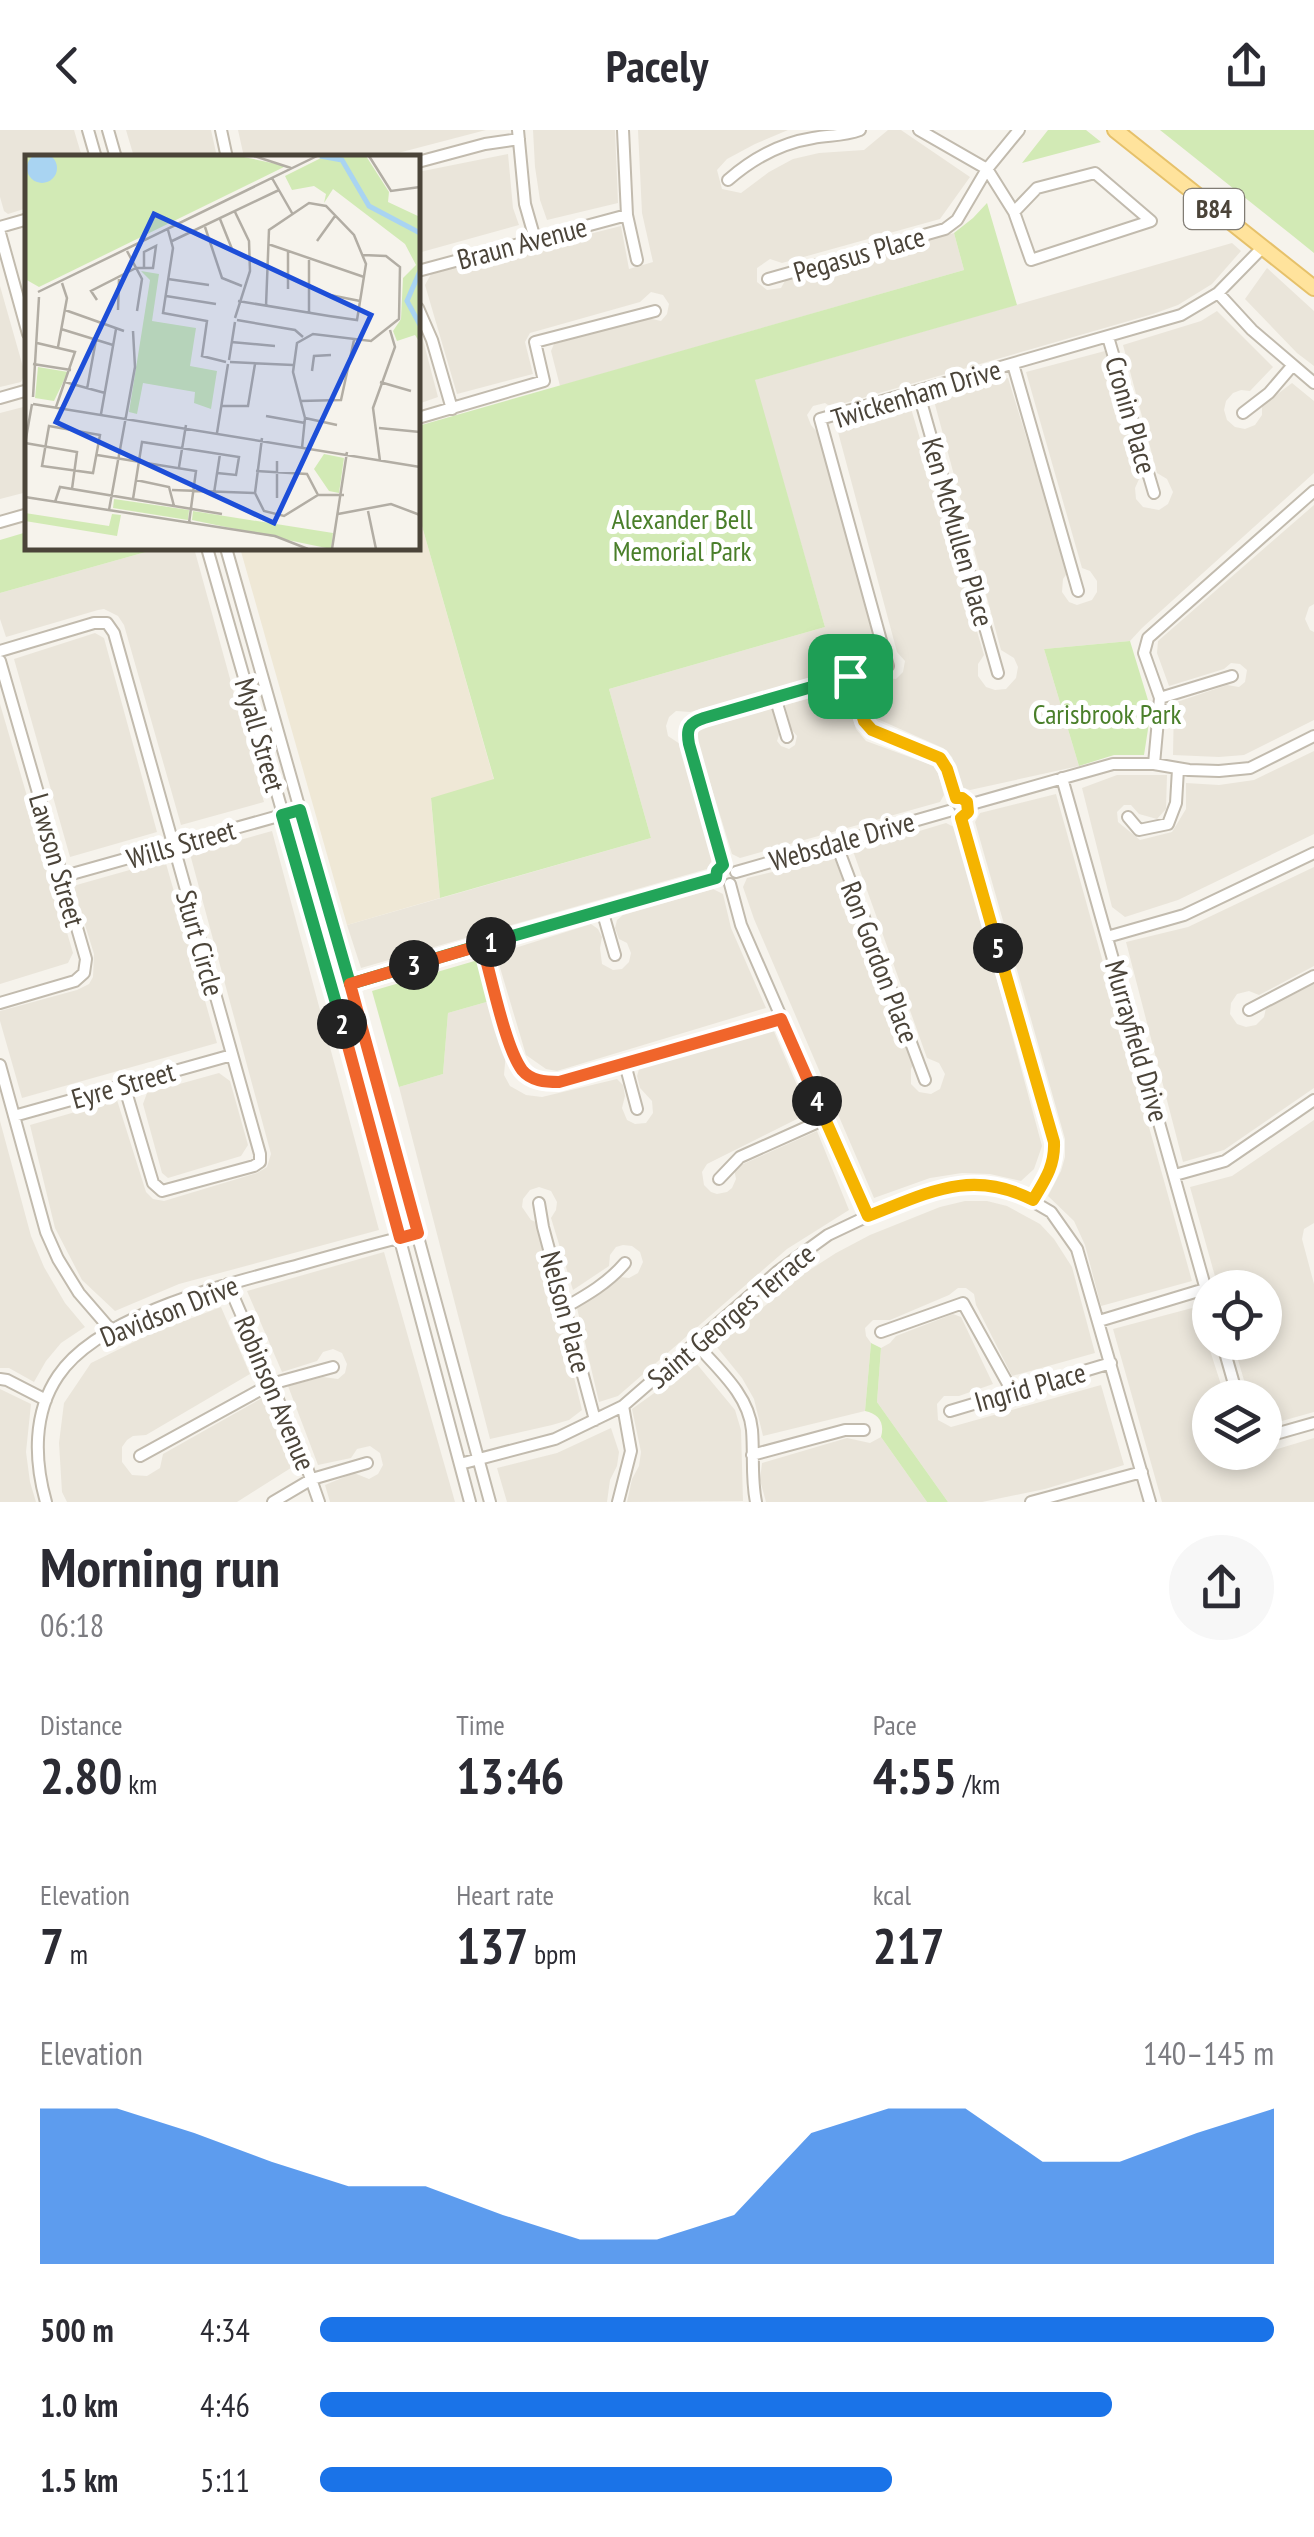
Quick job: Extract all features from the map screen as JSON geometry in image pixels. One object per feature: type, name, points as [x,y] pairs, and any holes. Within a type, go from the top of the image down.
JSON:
[{"type":"main road","name":"B84","points":[[1115,130],[1314,288]]},
{"type":"street","points":[[88,130],[95,155]]},
{"type":"street","points":[[108,130],[115,155]]},
{"type":"street","points":[[220,130],[226,155]]},
{"type":"street","points":[[623,130],[627,215],[637,260]]},
{"type":"street","points":[[728,180],[762,155],[787,144],[860,130]]},
{"type":"street","points":[[919,130],[987,169],[1014,212],[1031,260],[1151,221],[1095,173],[1038,188],[1014,212]]},
{"type":"street","name":"Pegasus Place","points":[[768,278],[945,229],[957,220],[987,169],[1019,130]]},
{"type":"street","points":[[420,161],[518,134],[526,204],[535,239]]},
{"type":"street","name":"Braun Avenue","points":[[420,270],[627,215]]},
{"type":"street","points":[[25,220],[0,230],[25,323]]},
{"type":"street","name":"Twickenham Drive","points":[[688,728],[696,720],[888,666],[820,419],[1181,314],[1218,293],[1263,248]]},
{"type":"street","points":[[1218,293],[1252,330],[1314,382]]},
{"type":"street","points":[[420,417],[544,381],[535,342],[655,310]]},
{"type":"street","points":[[420,313],[452,409]]},
{"type":"street","name":"Cronin Place","points":[[1108,337],[1154,492]]},
{"type":"street","points":[[1012,364],[1078,591]]},
{"type":"street","points":[[1243,413],[1293,366]]},
{"type":"street","points":[[0,398],[25,391]]},
{"type":"street","name":"Ken McMullen Place","points":[[918,391],[998,673]]},
{"type":"street","points":[[1154,764],[1160,698],[1144,653],[1148,638],[1314,490]]},
{"type":"street","points":[[0,522],[25,515]]},
{"type":"street","name":"Myall Street","points":[[208,550],[333,988],[470,1502]]},
{"type":"street","name":"Myall Street","points":[[227,550],[350,984],[490,1502]]},
{"type":"street","name":"Sturt Circle","points":[[0,651],[94,623],[106,623],[114,633],[260,1162],[162,1192],[154,1183],[124,1085]]},
{"type":"street","name":"Lawson Street","points":[[0,661],[86,959],[84,973],[75,980],[0,1003]]},
{"type":"street","points":[[850,676],[864,721],[872,730],[940,758],[956,798]]},
{"type":"street","points":[[1160,698],[1232,676]]},
{"type":"street","points":[[775,698],[787,738]]},
{"type":"street","points":[[675,724],[688,728],[723,865]]},
{"type":"street","points":[[968,805],[1113,764],[1219,771],[1250,768],[1314,736]]},
{"type":"street","points":[[1128,817],[1139,830],[1168,824],[1176,803],[1178,768]]},
{"type":"street","name":"Murrayfield Drive","points":[[1062,778],[1201,1270]]},
{"type":"street","points":[[956,798],[962,798],[968,805],[961,818],[955,818],[949,811],[949,804],[956,798]]},
{"type":"street","name":"Wills Street","points":[[62,877],[300,810]]},
{"type":"street","name":"Websdale Drive","points":[[736,872],[949,811]]},
{"type":"street","points":[[961,818],[1054,1142],[1051,1170],[1033,1200]]},
{"type":"street","name":"Ron Gordon Place","points":[[836,844],[924,1080]]},
{"type":"street","points":[[1107,937],[1184,915],[1314,853]]},
{"type":"street","points":[[716,878],[723,884],[736,879],[732,866],[723,865]]},
{"type":"street","points":[[716,878],[723,865]]},
{"type":"street","points":[[333,988],[716,878]]},
{"type":"street","points":[[730,884],[741,925],[868,1216]]},
{"type":"street","points":[[602,910],[615,955]]},
{"type":"street","points":[[482,945],[512,1050],[523,1072],[534,1079],[559,1082],[781,1019]]},
{"type":"street","points":[[1249,1010],[1314,976]]},
{"type":"street","name":"Eyre Street","points":[[14,1116],[232,1055]]},
{"type":"street","points":[[625,1064],[638,1109]]},
{"type":"street","points":[[0,1065],[46,1232],[79,1293],[112,1330]]},
{"type":"street","points":[[1174,1176],[1225,1161],[1314,1100]]},
{"type":"street","points":[[719,1179],[740,1156],[826,1119]]},
{"type":"street","name":"Saint Georges Terrace","points":[[460,1464],[555,1439],[623,1406],[794,1258],[828,1235],[936,1190],[989,1184],[1015,1191],[1051,1212],[1077,1249],[1150,1502]]},
{"type":"street","name":"Nelson Place","points":[[539,1203],[595,1420]]},
{"type":"street","name":"Davidson Drive","points":[[46,1502],[39,1480],[37,1450],[46,1400],[58,1376],[92,1341],[184,1299],[228,1284],[418,1233]]},
{"type":"street","points":[[564,1308],[590,1294],[625,1263]]},
{"type":"street","name":"Robinson Avenue","points":[[228,1284],[320,1502]]},
{"type":"street","points":[[1099,1321],[1192,1293]]},
{"type":"street","points":[[881,1332],[963,1302],[1012,1391]]},
{"type":"street","points":[[696,1344],[745,1404],[752,1426],[756,1502]]},
{"type":"street","name":"Ingrid Place","points":[[950,1411],[1111,1363]]},
{"type":"street","points":[[140,1456],[272,1384],[333,1367]]},
{"type":"street","points":[[0,1379],[46,1400]]},
{"type":"street","points":[[618,1502],[631,1450],[623,1406]]},
{"type":"street","points":[[1282,1432],[1314,1423]]},
{"type":"street","points":[[752,1455],[845,1430],[864,1430]]},
{"type":"street","points":[[272,1502],[312,1480],[367,1464]]},
{"type":"street","points":[[1031,1502],[1142,1472]]},
{"type":"shaded area","points":[[0,130],[74,130],[81,155],[25,155],[25,209],[8,214],[0,197]]},
{"type":"shaded area","points":[[126,130],[211,130],[217,155],[133,155]]},
{"type":"shaded area","points":[[238,130],[486,130],[390,155],[244,155]]},
{"type":"shaded area","points":[[533,130],[615,130],[618,203],[547,220],[540,200]]},
{"type":"shaded area","points":[[638,130],[788,130],[727,159],[717,170],[722,189],[741,193],[793,159],[864,150],[888,130],[901,130],[970,177],[940,219],[782,263],[770,259],[757,268],[757,282],[767,290],[781,288],[786,279],[954,233],[964,270],[560,386],[551,351],[554,344],[643,317],[661,321],[669,304],[663,295],[651,292],[640,302],[530,333],[525,342],[533,374],[457,394],[425,285],[431,274],[621,226],[629,269],[653,262],[642,213]]},
{"type":"shaded area","points":[[508,154],[513,208],[519,225],[420,252],[420,172]]},
{"type":"shaded area","points":[[1232,243],[1241,251],[1212,284],[1178,305],[831,407],[825,403],[813,406],[807,415],[817,432],[878,653],[872,664],[690,712],[676,711],[669,717],[668,736],[680,744],[712,860],[707,869],[361,968],[347,925],[651,838],[609,689],[825,627],[754,380]]},
{"type":"shaded area","points":[[1267,268],[1314,311],[1314,366],[1245,299]]},
{"type":"shaded area","points":[[0,286],[25,374],[21,382],[0,387]]},
{"type":"shaded area","points":[[1217,311],[1273,367],[1250,391],[1233,393],[1226,401],[1227,420],[1245,429],[1255,425],[1262,415],[1262,406],[1292,383],[1314,401],[1314,473],[1130,641],[1044,649],[1079,766],[970,790],[961,787],[952,757],[943,748],[873,717],[864,685],[875,677],[896,679],[903,672],[905,661],[897,652],[838,432],[842,426],[910,405],[984,655],[978,664],[978,676],[986,687],[1006,689],[1016,678],[1018,667],[1014,658],[1001,650],[933,397],[1008,378],[1068,572],[1062,592],[1077,605],[1092,600],[1097,581],[1082,568],[1026,372],[1105,351],[1140,477],[1136,499],[1143,507],[1159,510],[1168,504],[1173,492],[1167,479],[1157,473],[1123,345],[1201,321]]},
{"type":"shaded area","points":[[420,336],[423,340],[438,397],[420,403]]},
{"type":"shaded area","points":[[25,407],[25,493],[0,499],[0,413]]},
{"type":"shaded area","points":[[1314,505],[1314,604],[1305,619],[1314,632],[1314,720],[1244,755],[1173,755],[1174,703],[1227,685],[1239,687],[1245,682],[1247,670],[1231,663],[1224,669],[1169,686],[1157,653],[1158,641]]},
{"type":"shaded area","points":[[420,519],[494,780],[431,799],[440,898],[347,925],[241,550],[420,550]]},
{"type":"shaded area","points":[[153,550],[195,550],[264,802],[181,825],[124,625],[118,616],[98,610],[6,637],[0,619],[0,593]]},
{"type":"shaded area","points":[[95,633],[104,638],[157,832],[70,857],[14,659]]},
{"type":"shaded area","points":[[838,691],[846,697],[856,729],[866,741],[934,766],[944,795],[940,802],[740,858],[732,854],[696,737],[699,730],[772,708],[780,732],[777,741],[789,749],[795,745],[797,736],[791,729],[785,705]]},
{"type":"shaded area","points":[[0,704],[73,953],[68,963],[0,984]]},
{"type":"shaded area","points":[[1314,751],[1314,834],[1178,900],[1125,917],[1112,907],[1082,788],[1117,775],[1167,775],[1166,809],[1157,819],[1139,814],[1131,805],[1124,805],[1117,812],[1118,822],[1140,840],[1172,832],[1186,809],[1186,783],[1219,785],[1254,780]]},
{"type":"shaded area","points":[[1056,794],[1192,1281],[1101,1306],[1085,1245],[1074,1221],[1048,1196],[1061,1171],[1065,1139],[975,822],[980,813]]},
{"type":"shaded area","points":[[946,823],[956,828],[1042,1146],[1034,1169],[1021,1181],[962,1173],[930,1178],[874,1198],[743,887],[747,878],[834,857],[913,1065],[911,1084],[919,1092],[931,1094],[940,1089],[945,1074],[939,1063],[927,1058],[853,851]]},
{"type":"shaded area","points":[[272,831],[379,1230],[179,1284],[115,1311],[82,1280],[55,1228],[30,1125],[117,1100],[146,1192],[153,1199],[164,1201],[267,1167],[271,1154],[190,854]]},
{"type":"shaded area","points":[[165,860],[217,1043],[22,1098],[0,1011],[89,984],[94,954],[73,886]]},
{"type":"shaded area","points":[[1314,867],[1314,966],[1259,995],[1249,991],[1237,994],[1230,1014],[1237,1024],[1256,1025],[1266,1008],[1314,984],[1314,1088],[1224,1150],[1183,1162],[1126,942],[1188,927]]},
{"type":"shaded area","points":[[713,889],[723,894],[731,928],[766,1008],[557,1071],[546,1069],[526,1055],[496,954],[591,924],[602,937],[602,964],[613,970],[622,969],[631,953],[627,943],[619,939],[617,920]]},
{"type":"shaded area","points":[[490,1001],[506,1052],[504,1075],[510,1086],[526,1095],[542,1097],[617,1079],[625,1096],[622,1108],[627,1120],[635,1124],[646,1123],[653,1113],[652,1101],[640,1088],[639,1069],[773,1029],[809,1113],[707,1164],[702,1172],[704,1185],[717,1194],[727,1192],[736,1179],[734,1168],[817,1131],[849,1210],[787,1249],[618,1396],[599,1402],[577,1308],[620,1277],[638,1273],[643,1262],[640,1252],[632,1246],[616,1247],[609,1266],[573,1290],[551,1218],[557,1202],[551,1191],[539,1187],[530,1190],[522,1207],[536,1222],[582,1410],[569,1420],[490,1439],[399,1087],[443,1074],[448,1013]]},
{"type":"shaded area","points":[[219,1073],[230,1081],[248,1145],[241,1156],[168,1178],[162,1173],[143,1104],[147,1093]]},
{"type":"shaded area","points":[[1314,1120],[1314,1223],[1304,1229],[1302,1239],[1314,1284],[1314,1412],[1282,1421],[1282,1380],[1244,1380],[1238,1360],[1282,1360],[1282,1270],[1213,1270],[1190,1187],[1232,1176]]},
{"type":"shaded area","points":[[0,1121],[31,1236],[65,1303],[85,1327],[61,1343],[34,1382],[9,1368],[0,1368]]},
{"type":"shaded area","points":[[965,1201],[1007,1206],[1040,1224],[1054,1239],[1072,1267],[1095,1353],[1012,1376],[974,1294],[958,1288],[890,1320],[873,1320],[865,1328],[871,1343],[865,1411],[763,1436],[754,1399],[716,1346],[805,1273],[836,1253],[870,1235]]},
{"type":"shaded area","points":[[384,1252],[455,1502],[330,1502],[325,1485],[354,1473],[369,1479],[378,1474],[383,1465],[380,1453],[370,1446],[357,1449],[351,1458],[318,1465],[288,1386],[323,1377],[338,1379],[347,1364],[342,1353],[333,1349],[323,1352],[317,1361],[282,1372],[247,1291]]},
{"type":"shaded area","points":[[221,1307],[250,1374],[146,1435],[127,1440],[122,1447],[122,1462],[132,1475],[147,1476],[160,1468],[163,1454],[262,1398],[294,1466],[237,1502],[67,1502],[62,1492],[59,1443],[64,1403],[91,1363],[150,1334]]},
{"type":"shaded area","points":[[1192,1308],[1192,1360],[1213,1360],[1220,1380],[1192,1380],[1192,1470],[1282,1470],[1282,1448],[1314,1438],[1314,1502],[1162,1502],[1113,1329]]},
{"type":"shaded area","points":[[953,1314],[961,1317],[993,1384],[959,1396],[944,1396],[937,1404],[938,1420],[951,1427],[1101,1385],[1124,1465],[1045,1489],[982,1502],[948,1502],[877,1402],[881,1348],[896,1336]]},
{"type":"shaded area","points":[[696,1363],[735,1410],[741,1430],[743,1501],[627,1502],[641,1452],[632,1409]]},
{"type":"shaded area","points":[[0,1389],[31,1404],[26,1452],[36,1502],[0,1502]]},
{"type":"shaded area","points":[[611,1428],[619,1452],[607,1502],[507,1502],[497,1468],[557,1453]]},
{"type":"shaded area","points":[[881,1437],[927,1502],[766,1502],[760,1480],[762,1463],[847,1438],[870,1443]]},
{"type":"green space","points":[[1048,130],[1086,130],[1101,142],[1022,163]]},
{"type":"green space","points":[[1160,130],[1314,130],[1314,253],[1293,236]]},
{"type":"green space","name":"Alexander Bell Memorial Park","points":[[987,203],[1017,305],[755,380],[825,627],[609,689],[651,838],[440,898],[431,798],[494,779],[420,519],[420,425],[964,270],[954,233]]},
{"type":"green space","points":[[25,533],[25,550],[153,550],[0,593],[0,540]]},
{"type":"green space","name":"Carisbrook Park","points":[[1130,641],[1151,710],[1144,755],[1114,755],[1079,766],[1044,649]]},
{"type":"green space","points":[[478,960],[490,1001],[448,1013],[443,1074],[399,1087],[372,991]]},
{"type":"green space","points":[[871,1343],[881,1348],[877,1402],[948,1502],[927,1502],[881,1437],[880,1420],[865,1411]]},
{"type":"route","points":[[850,676],[690,724],[689,744],[723,865],[716,878],[482,945],[350,984],[300,810],[282,815],[400,1238],[418,1233],[350,984],[360,980],[482,945],[512,1050],[523,1072],[534,1079],[559,1082],[781,1019],[868,1216],[936,1190],[962,1185],[989,1184],[1033,1200],[1051,1170],[1054,1142],[961,818],[969,808],[967,802],[956,798],[940,758],[872,730],[864,721],[850,676]]}]
